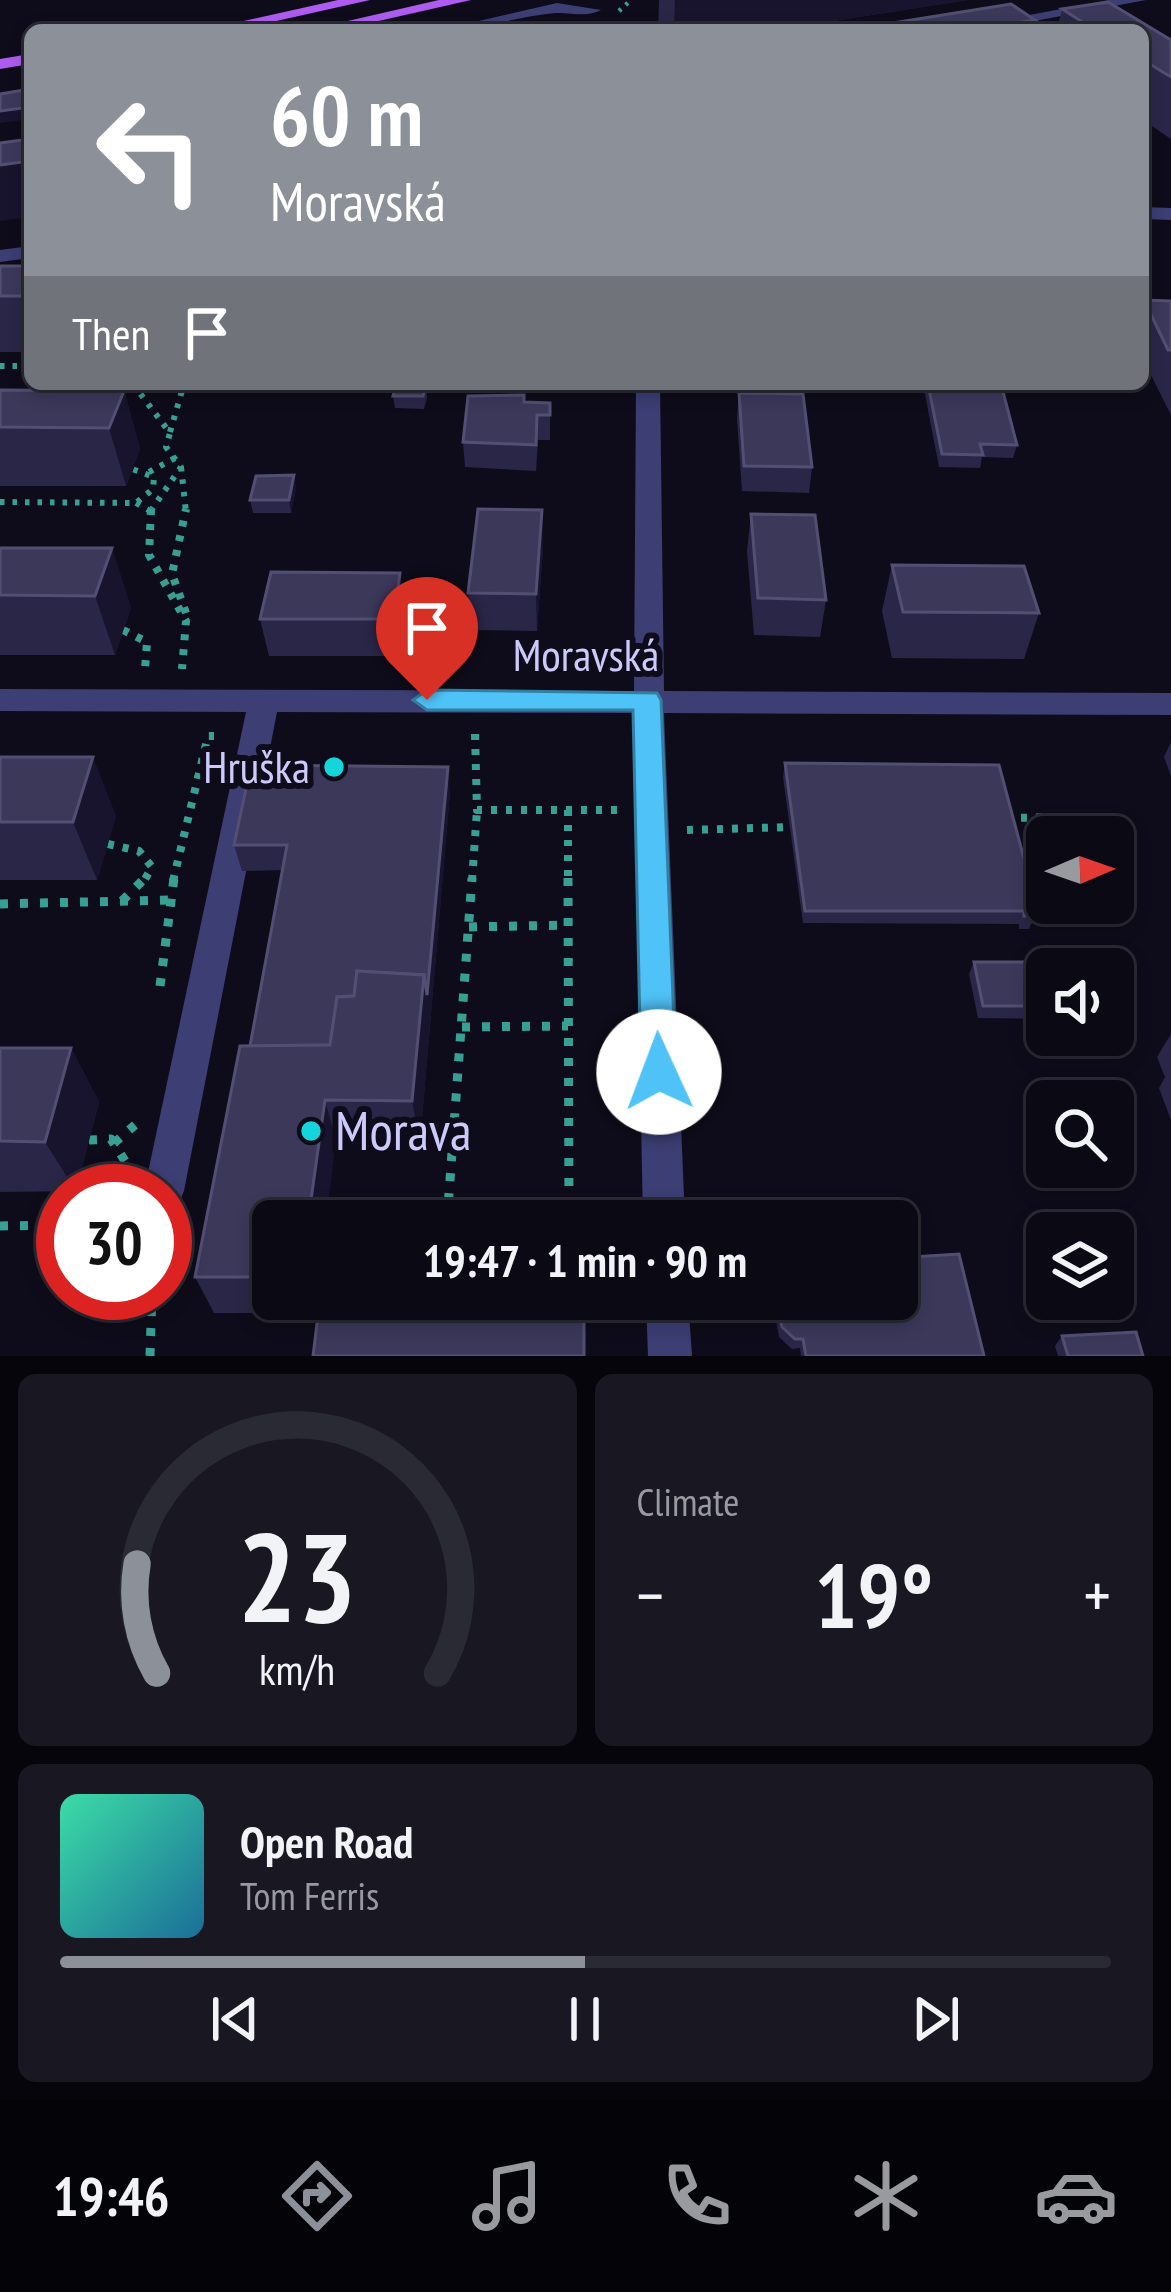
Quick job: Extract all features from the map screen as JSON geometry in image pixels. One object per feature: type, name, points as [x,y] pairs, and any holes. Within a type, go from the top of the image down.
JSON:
[{"type":"main road","points":[[241,24],[362,0]]},
{"type":"main road","points":[[345,24],[463,0]]},
{"type":"street","points":[[994,24],[1138,0]]},
{"type":"street","points":[[478,24],[591,5]]},
{"type":"street","points":[[1062,13],[1079,24]]},
{"type":"street","points":[[649,390],[649,820],[663,1200]]},
{"type":"street","name":"Moravská","points":[[0,700],[1171,704]]},
{"type":"street","points":[[169,1164],[264,700]]},
{"type":"street","points":[[668,1320],[670,1356]]},
{"type":"path","points":[[138,390],[170,433]]},
{"type":"path","points":[[177,700],[186,621],[172,574],[187,506],[181,467],[166,446],[182,390]]},
{"type":"path","points":[[149,472],[175,458]]},
{"type":"path","points":[[181,467],[175,483],[152,509],[149,554],[186,621]]},
{"type":"path","points":[[132,469],[154,477],[153,489],[136,502]]},
{"type":"path","points":[[0,502],[136,502],[152,509]]},
{"type":"path","points":[[123,630],[147,642],[139,700]]},
{"type":"path","points":[[449,1200],[477,810],[477,734],[454,734]]},
{"type":"path","points":[[477,810],[568,810],[649,820],[790,827]]},
{"type":"path","points":[[568,810],[569,1200]]},
{"type":"path","points":[[1004,818],[1026,818]]},
{"type":"path","points":[[108,844],[140,851],[152,867],[142,884],[121,902]]},
{"type":"path","points":[[0,904],[169,900]]},
{"type":"path","points":[[469,927],[568,925]]},
{"type":"path","points":[[461,1027],[568,1026]]},
{"type":"path","points":[[89,1139],[111,1139],[123,1153],[123,1164]]},
{"type":"path","points":[[0,1226],[36,1225]]},
{"type":"path","points":[[150,1356],[151,1320]]},
{"type":"building","points":[[1108,2],[1144,24],[1086,24],[1062,9]]},
{"type":"building","points":[[1011,4],[1035,20],[1011,24],[886,24]]},
{"type":"building","points":[[1149,27],[1171,40],[1171,77],[1149,64]]},
{"type":"building","points":[[24,90],[24,108],[0,111],[0,94]]},
{"type":"building","points":[[24,140],[24,162],[0,165],[0,143]]},
{"type":"building","points":[[0,266],[24,266],[24,296],[0,296]]},
{"type":"building","points":[[1149,300],[1171,301],[1168,350],[1149,310]]},
{"type":"building","points":[[0,390],[124,391],[109,428],[0,427]]},
{"type":"building","points":[[394,390],[424,390],[423,396],[393,396]]},
{"type":"building","points":[[929,390],[1003,390],[1017,445],[980,444],[983,455],[942,454]]},
{"type":"building","points":[[739,393],[803,394],[812,467],[744,466]]},
{"type":"building","points":[[524,395],[524,402],[550,403],[550,415],[537,415],[536,445],[463,442],[468,396]]},
{"type":"building","points":[[294,475],[289,500],[250,500],[256,476]]},
{"type":"building","points":[[478,509],[542,510],[536,594],[468,593]]},
{"type":"building","points":[[751,514],[815,515],[826,600],[758,598]]},
{"type":"building","points":[[0,548],[112,548],[95,596],[0,595]]},
{"type":"building","points":[[892,565],[1024,566],[1039,613],[903,612]]},
{"type":"building","points":[[271,572],[400,573],[394,619],[260,619]]},
{"type":"building","points":[[0,757],[93,757],[73,822],[0,822]]},
{"type":"building","points":[[785,763],[999,765],[1026,866],[1026,916],[1024,911],[805,911]]},
{"type":"building","points":[[251,765],[448,767],[427,995],[424,975],[357,971],[354,996],[337,997],[330,1045],[250,1046],[287,845],[234,845]]},
{"type":"building","points":[[974,962],[1026,962],[1026,1006],[983,1006]]},
{"type":"building","points":[[357,971],[424,975],[412,1101],[325,1100],[311,1200],[252,1200],[252,1277],[195,1277],[240,1046],[330,1045],[337,997],[354,996]]},
{"type":"building","points":[[0,1048],[71,1048],[45,1142],[0,1141]]},
{"type":"building","points":[[959,1254],[984,1356],[806,1356],[803,1339],[795,1339],[780,1320],[918,1320],[918,1257]]},
{"type":"building","points":[[317,1320],[584,1320],[584,1356],[313,1356]]},
{"type":"building","points":[[1136,1332],[1143,1356],[1068,1356],[1062,1336]]},
{"type":"place","name":"Hruška","points":[[334,767]]},
{"type":"place","name":"Morava","points":[[311,1131]]},
{"type":"route","points":[[427,700],[647,700],[659,1072]]}]
